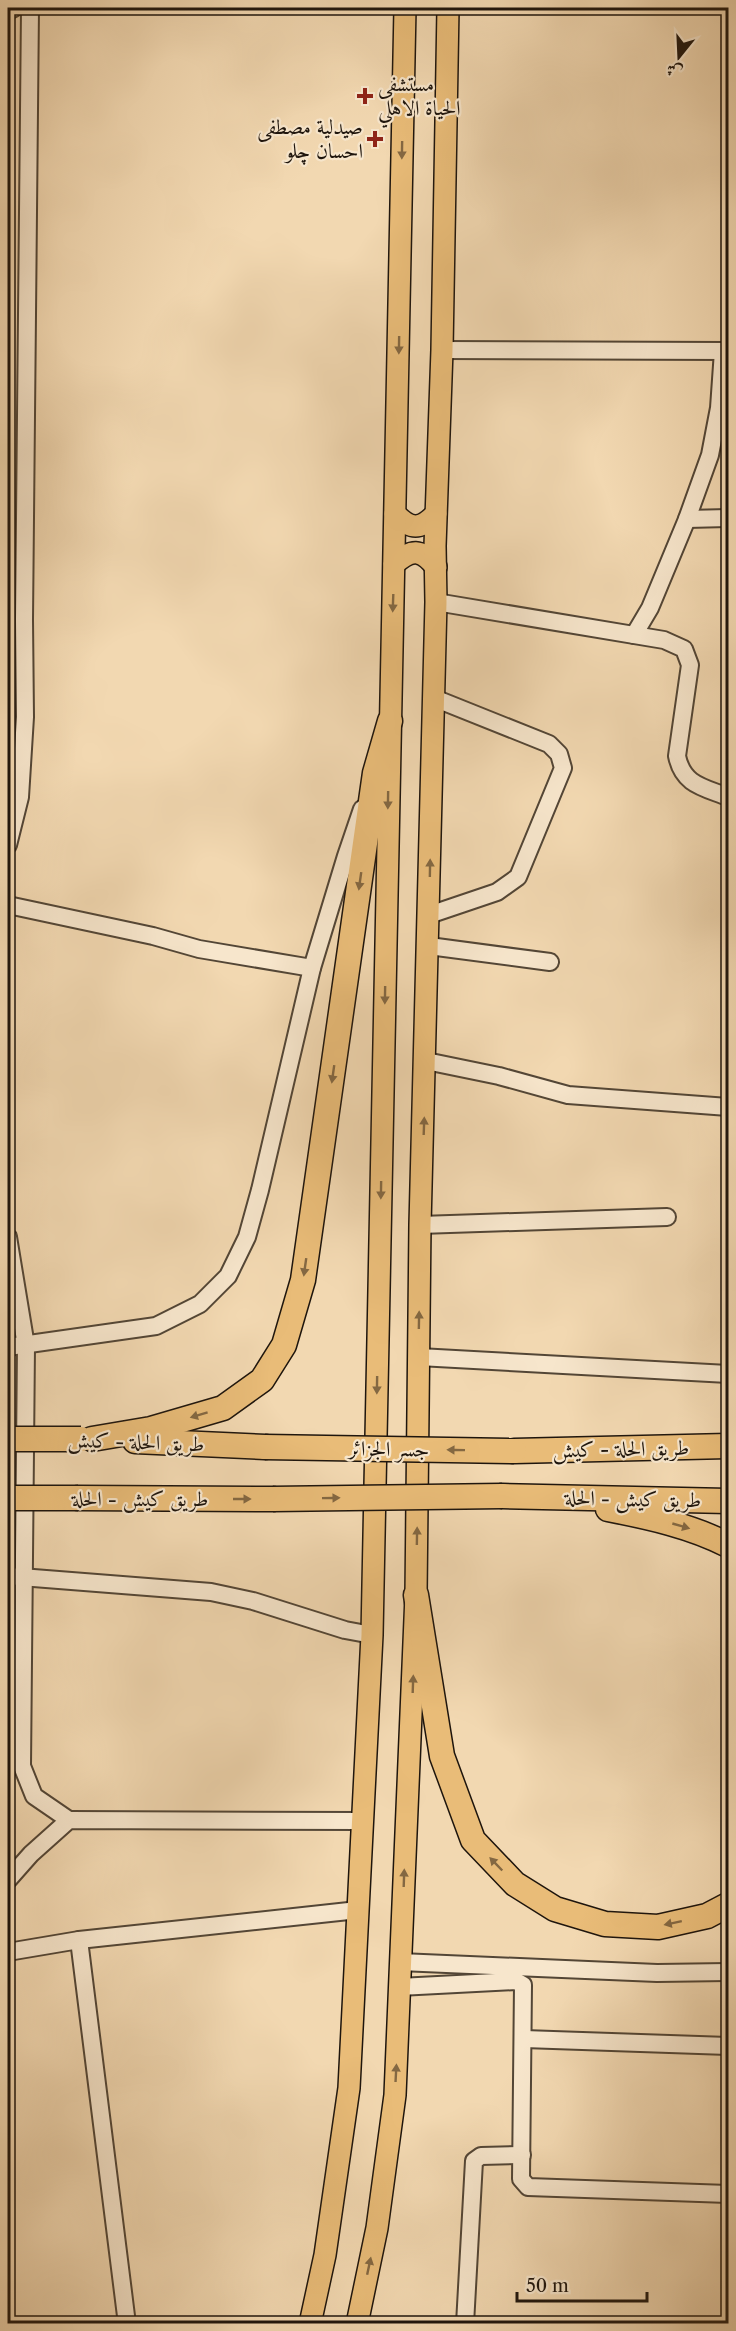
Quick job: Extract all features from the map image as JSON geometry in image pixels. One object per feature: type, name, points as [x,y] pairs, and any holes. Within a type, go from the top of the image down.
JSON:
[{"type":"highway","points":[[86,1439],[151,1430],[223,1408],[262,1380],[284,1344],[303,1280],[375,773],[390,721]]},
{"type":"highway","name":"طريق الحلة - كيش","points":[[8,1440],[86,1439],[265,1447]]},
{"type":"highway","name":"طريق الحلة - كيش","points":[[514,1451],[729,1446]]},
{"type":"highway","name":"جسر الجزائر","points":[[265,1447],[514,1451]]},
{"type":"highway","name":"طريق كيش - الحلة","points":[[8,1498],[273,1499],[502,1496],[729,1501]]},
{"type":"highway","points":[[541,1497],[648,1517],[709,1535],[729,1545]]},
{"type":"highway","points":[[416,1595],[442,1756],[473,1840],[515,1884],[555,1909],[605,1924],[658,1927],[707,1916],[729,1905]]},
{"type":"main road","points":[[310,2324],[325,2255],[349,2088],[372,1635],[405,8]]},
{"type":"main road","points":[[357,2324],[377,2228],[395,2095],[416,1595],[420,1226],[429,946],[448,8]]},
{"type":"main road","points":[[395,514],[403,522],[418,527],[427,524],[436,514]]},
{"type":"main road","points":[[394,564],[405,554],[414,553],[428,558],[436,567]]},
{"type":"street","points":[[8,11],[14,8]]},
{"type":"street","points":[[8,845],[20,797],[15,760],[25,717],[24,596],[30,8]]},
{"type":"street","points":[[442,350],[726,351],[710,455],[651,608],[634,635]]},
{"type":"street","points":[[687,519],[729,518]]},
{"type":"street","points":[[436,602],[664,640],[684,649],[690,665],[677,756],[680,770],[692,783],[729,797]]},
{"type":"street","points":[[429,915],[497,892],[518,877],[563,768],[559,754],[549,744],[434,698]]},
{"type":"street","points":[[8,1347],[156,1326],[200,1304],[228,1276],[247,1237],[312,968],[346,856],[375,773]]},
{"type":"street","points":[[8,905],[199,949],[312,968]]},
{"type":"street","points":[[429,946],[550,962]]},
{"type":"street","points":[[426,1061],[499,1076],[568,1095],[729,1107]]},
{"type":"street","points":[[420,1226],[667,1217]]},
{"type":"street","points":[[8,1237],[26,1346],[16,1577],[22,1766],[34,1796],[69,1820],[363,1821]]},
{"type":"street","points":[[419,1358],[729,1374]]},
{"type":"street","points":[[16,1577],[211,1592],[253,1601],[345,1630],[372,1635]]},
{"type":"street","points":[[8,1880],[31,1854],[69,1820]]},
{"type":"street","points":[[8,1952],[79,1940],[358,1910]]},
{"type":"street","points":[[79,1940],[127,2324]]},
{"type":"street","points":[[400,1962],[657,1973],[729,1972]]},
{"type":"street","points":[[399,1987],[516,1981],[525,1988],[521,2179],[528,2187],[729,2194]]},
{"type":"street","points":[[524,2038],[729,2046]]},
{"type":"street","points":[[465,2324],[474,2162],[481,2156],[522,2155]]},
{"type":"place","name":"مستشفى الحياة الاهلي","points":[[365,96]]},
{"type":"place","name":"صيدلية مصطفى احسان چلو","points":[[375,139]]}]
